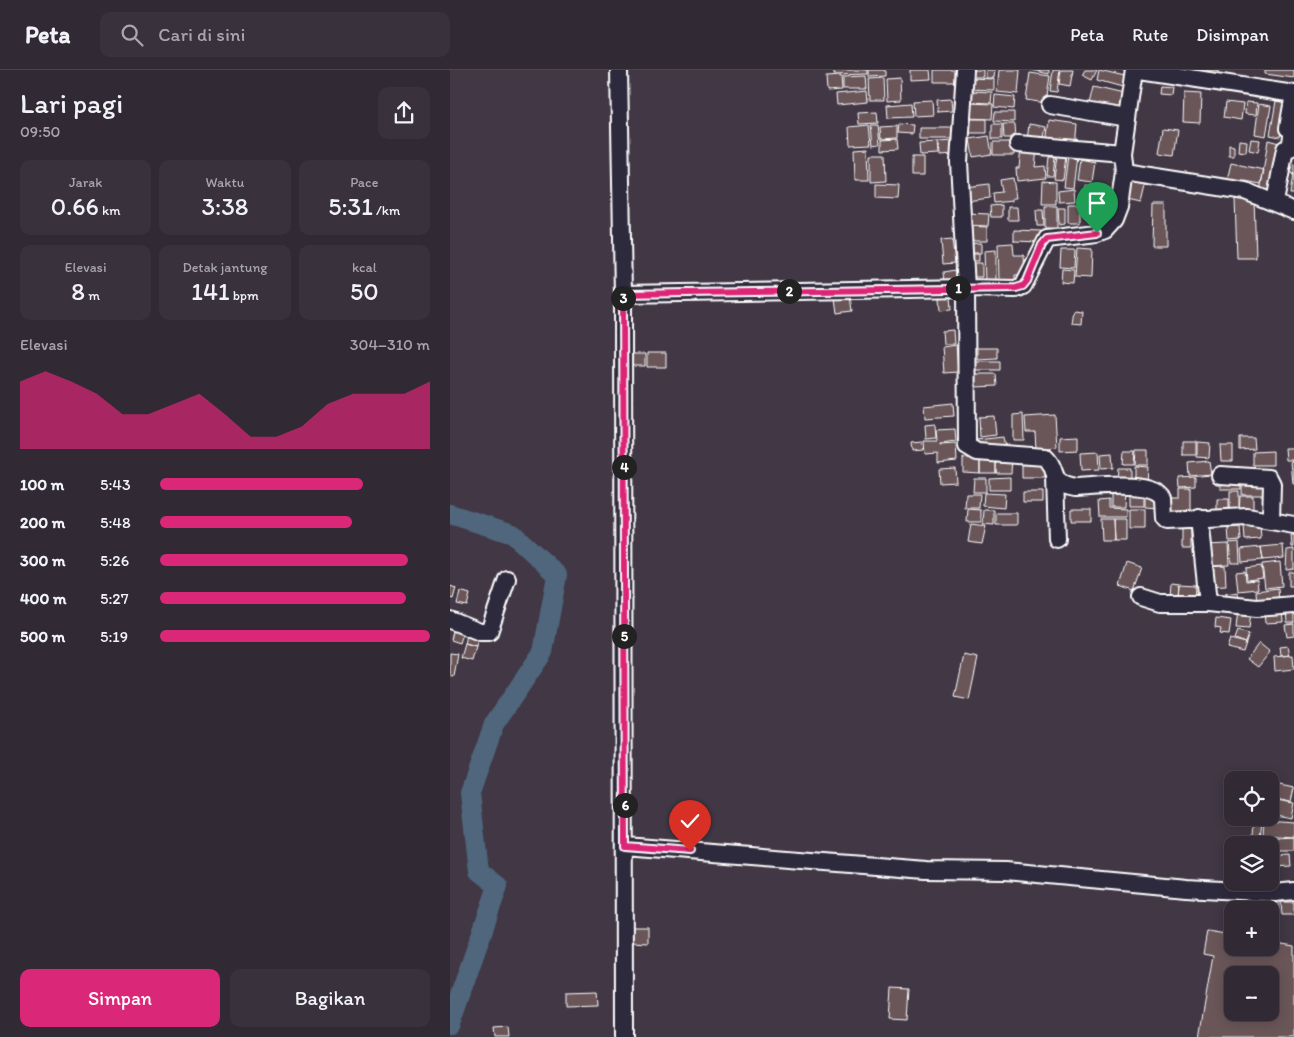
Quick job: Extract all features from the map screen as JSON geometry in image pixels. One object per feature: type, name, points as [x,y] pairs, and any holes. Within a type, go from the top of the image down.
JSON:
[{"type":"street","points":[[619,70],[623,294],[624,1037]]},
{"type":"street","points":[[965,70],[959,162],[966,288],[967,446],[978,452],[1045,457],[1050,463],[1055,478],[1057,539]]},
{"type":"street","points":[[623,294],[1016,288],[1023,286],[1047,239],[1097,233],[1105,230],[1114,220],[1120,207],[1124,172],[1122,154],[1134,70]]},
{"type":"street","points":[[1139,70],[1225,76],[1294,94],[1288,128],[1293,131],[1290,148],[1285,149],[1275,202]]},
{"type":"street","points":[[1050,105],[1127,118]]},
{"type":"street","points":[[1018,144],[1122,154]]},
{"type":"street","points":[[1124,172],[1245,192],[1294,210]]},
{"type":"street","points":[[1220,475],[1269,478],[1272,484],[1271,521]]},
{"type":"street","points":[[1055,478],[1065,486],[1076,488],[1142,486],[1155,489],[1164,498],[1165,520],[1170,522],[1199,518],[1247,517],[1294,525]]},
{"type":"street","points":[[1199,518],[1208,603]]},
{"type":"street","points":[[450,620],[480,632],[489,632],[507,579]]},
{"type":"street","points":[[1141,597],[1160,603],[1208,603],[1257,608],[1294,605]]},
{"type":"street","points":[[625,846],[926,870],[1006,871],[1186,888],[1275,893],[1294,891]]},
{"type":"building","points":[[834,70],[868,70],[868,74],[834,75]]},
{"type":"building","points":[[869,70],[885,70],[885,76],[869,77]]},
{"type":"building","points":[[910,70],[930,70],[931,79],[910,80]]},
{"type":"building","points":[[934,70],[955,70],[955,82],[934,82]]},
{"type":"building","points":[[972,70],[983,70],[983,77],[971,77]]},
{"type":"building","points":[[986,70],[995,70],[994,78],[986,78]]},
{"type":"building","points":[[999,70],[1020,70],[1018,94],[997,92]]},
{"type":"building","points":[[1032,70],[1049,70],[1049,74]]},
{"type":"building","points":[[1053,70],[1060,70],[1057,92],[1050,91]]},
{"type":"building","points":[[1061,70],[1073,70],[1070,86],[1059,84]]},
{"type":"building","points":[[1085,70],[1097,70],[1092,80],[1082,75]]},
{"type":"building","points":[[1099,70],[1129,77],[1126,88],[1097,80]]},
{"type":"building","points":[[1206,70],[1218,70],[1218,72],[1206,73]]},
{"type":"building","points":[[1265,70],[1294,70],[1294,78],[1265,74]]},
{"type":"building","points":[[1030,73],[1050,76],[1046,103],[1026,100]]},
{"type":"building","points":[[841,76],[842,90],[827,91],[826,77]]},
{"type":"building","points":[[866,76],[867,89],[843,89],[843,77]]},
{"type":"building","points":[[883,78],[884,100],[870,100],[869,79]]},
{"type":"building","points":[[900,78],[901,100],[887,101],[886,79]]},
{"type":"building","points":[[968,78],[994,79],[994,90],[968,89]]},
{"type":"building","points":[[1160,86],[1172,87],[1171,95],[1159,94]]},
{"type":"building","points":[[1094,87],[1128,95],[1124,113],[1090,104]]},
{"type":"building","points":[[867,91],[868,102],[837,105],[836,94]]},
{"type":"building","points":[[970,91],[992,92],[991,103],[970,102]]},
{"type":"building","points":[[1184,93],[1201,94],[1200,123],[1183,122]]},
{"type":"building","points":[[995,95],[1015,97],[1014,109],[994,107]]},
{"type":"building","points":[[951,99],[952,111],[938,112],[937,100]]},
{"type":"building","points":[[932,100],[933,115],[914,116],[913,101]]},
{"type":"building","points":[[1276,101],[1286,103],[1280,137],[1270,135]]},
{"type":"building","points":[[1226,102],[1243,104],[1241,120],[1224,117]]},
{"type":"building","points":[[1246,102],[1257,103],[1256,115],[1245,114]]},
{"type":"building","points":[[911,103],[912,117],[888,118],[887,105]]},
{"type":"building","points":[[967,103],[993,104],[992,119],[966,118]]},
{"type":"building","points":[[1259,104],[1271,106],[1266,136],[1255,134]]},
{"type":"building","points":[[877,112],[878,123],[859,124],[858,113]]},
{"type":"building","points":[[995,112],[1014,112],[1014,122],[994,121]]},
{"type":"building","points":[[963,119],[987,119],[987,133],[963,133]]},
{"type":"building","points":[[1049,120],[1077,124],[1075,147],[1046,144]]},
{"type":"building","points":[[899,124],[913,125],[912,134],[898,133]]},
{"type":"building","points":[[992,124],[1002,124],[1002,139],[992,139]]},
{"type":"building","points":[[1003,124],[1015,124],[1016,138],[1004,138]]},
{"type":"building","points":[[1029,124],[1046,127],[1043,143],[1027,141]]},
{"type":"building","points":[[869,125],[871,144],[850,145],[849,127]]},
{"type":"building","points":[[871,125],[878,125],[880,144],[873,145]]},
{"type":"building","points":[[897,126],[897,138],[881,139],[880,127]]},
{"type":"building","points":[[919,128],[952,128],[952,139],[919,139]]},
{"type":"building","points":[[1163,128],[1178,130],[1174,155],[1159,153]]},
{"type":"building","points":[[989,136],[992,154],[973,157],[970,139]]},
{"type":"building","points":[[897,139],[898,149],[882,150],[882,140]]},
{"type":"building","points":[[1251,139],[1260,140],[1258,152],[1249,150]]},
{"type":"building","points":[[1239,140],[1247,141],[1246,152],[1238,151]]},
{"type":"building","points":[[1268,140],[1279,143],[1269,193],[1260,192]]},
{"type":"building","points":[[952,141],[953,155],[940,156],[939,142]]},
{"type":"building","points":[[937,142],[938,154],[920,155],[919,143]]},
{"type":"building","points":[[993,142],[1014,142],[1014,155],[993,155]]},
{"type":"building","points":[[1229,145],[1234,146],[1234,156],[1229,156]]},
{"type":"building","points":[[1021,147],[1037,149],[1035,167],[1045,166],[1046,178],[1017,181],[1016,168],[1019,168]]},
{"type":"building","points":[[868,148],[869,180],[855,180],[854,149]]},
{"type":"building","points":[[871,154],[885,154],[886,181],[871,182]]},
{"type":"building","points":[[1057,155],[1066,156],[1063,180],[1054,179]]},
{"type":"building","points":[[1068,155],[1077,156],[1073,188],[1064,187]]},
{"type":"building","points":[[912,157],[923,157],[923,176],[912,176]]},
{"type":"building","points":[[1049,157],[1055,157],[1053,176],[1047,176]]},
{"type":"building","points":[[1080,159],[1095,162],[1092,182],[1077,180]]},
{"type":"building","points":[[1231,163],[1264,170],[1261,184],[1245,181],[1243,188],[1226,185]]},
{"type":"building","points":[[1289,163],[1294,164],[1294,174],[1287,172]]},
{"type":"building","points":[[1293,174],[1294,194],[1290,194]]},
{"type":"building","points":[[1013,178],[1016,198],[1012,198],[1012,201],[994,203],[993,193],[1002,192],[1000,180]]},
{"type":"building","points":[[1132,179],[1146,182],[1141,203],[1127,200]]},
{"type":"building","points":[[1043,181],[1056,182],[1056,204],[1042,204]]},
{"type":"building","points":[[876,184],[899,185],[898,199],[876,198]]},
{"type":"building","points":[[989,184],[990,198],[966,201],[965,187]]},
{"type":"building","points":[[1085,185],[1109,188],[1107,203],[1084,201]]},
{"type":"building","points":[[1074,189],[1075,201],[1059,202],[1058,191]]},
{"type":"building","points":[[1235,199],[1254,199],[1256,258],[1237,258]]},
{"type":"building","points":[[1068,204],[1080,204],[1080,223],[1068,223]]},
{"type":"building","points":[[1002,205],[1002,217],[991,217],[990,206]]},
{"type":"building","points":[[1153,205],[1166,205],[1166,246],[1152,246]]},
{"type":"building","points":[[1045,206],[1057,206],[1057,228],[1045,228]]},
{"type":"building","points":[[1084,206],[1098,207],[1097,218],[1083,216]]},
{"type":"building","points":[[1008,207],[1017,207],[1018,220],[1008,220]]},
{"type":"building","points":[[1058,208],[1065,208],[1065,224],[1059,225]]},
{"type":"building","points":[[1036,210],[1043,210],[1044,226],[1037,226]]},
{"type":"building","points":[[966,213],[989,214],[988,226],[966,225]]},
{"type":"building","points":[[967,226],[987,227],[987,241],[967,241]]},
{"type":"building","points":[[1014,230],[1041,231],[1041,242],[1014,241]]},
{"type":"building","points":[[952,239],[955,263],[943,264],[941,240]]},
{"type":"building","points":[[981,243],[981,253],[965,253],[965,244]]},
{"type":"building","points":[[1013,243],[1014,255],[1024,255],[1025,275],[1015,275],[1015,281],[999,281],[998,244]]},
{"type":"building","points":[[1077,248],[1092,249],[1091,278],[1075,277]]},
{"type":"building","points":[[996,250],[996,282],[985,283],[984,251]]},
{"type":"building","points":[[1061,250],[1075,250],[1074,268],[1060,267]]},
{"type":"building","points":[[968,254],[979,254],[979,261],[968,261]]},
{"type":"building","points":[[967,263],[982,263],[982,277],[968,277]]},
{"type":"building","points":[[1062,269],[1074,270],[1073,283],[1061,282]]},
{"type":"building","points":[[956,270],[957,282],[945,283],[944,272]]},
{"type":"building","points":[[850,296],[852,311],[837,313],[835,298]]},
{"type":"building","points":[[951,296],[952,309],[941,310],[940,298]]},
{"type":"building","points":[[1073,310],[1082,311],[1081,324],[1071,323]]},
{"type":"building","points":[[953,330],[954,344],[943,344],[942,331]]},
{"type":"building","points":[[956,345],[958,372],[944,373],[942,347]]},
{"type":"building","points":[[977,348],[997,348],[997,358],[977,359]]},
{"type":"building","points":[[647,353],[666,353],[666,367],[647,367]]},
{"type":"building","points":[[631,354],[645,354],[645,366],[631,366]]},
{"type":"building","points":[[973,361],[1000,361],[1000,370],[973,370]]},
{"type":"building","points":[[975,374],[996,374],[997,386],[976,387]]},
{"type":"building","points":[[953,403],[954,416],[925,418],[924,406]]},
{"type":"building","points":[[1023,414],[1024,440],[1013,440],[1013,415]]},
{"type":"building","points":[[1055,415],[1057,447],[1036,449],[1035,432],[1026,432],[1025,417]]},
{"type":"building","points":[[994,416],[996,435],[980,437],[979,417]]},
{"type":"building","points":[[935,424],[936,438],[926,439],[925,425]]},
{"type":"building","points":[[955,429],[956,442],[940,445],[956,444],[957,461],[938,463],[938,453],[925,454],[924,441],[937,441],[936,430]]},
{"type":"building","points":[[1078,436],[1078,450],[1060,451],[1060,437]]},
{"type":"building","points":[[1003,437],[1005,447],[978,450],[976,440]]},
{"type":"building","points":[[1240,438],[1254,438],[1255,449],[1240,450]]},
{"type":"building","points":[[1183,441],[1196,441],[1196,455],[1183,455]]},
{"type":"building","points":[[922,442],[923,450],[912,451],[911,443]]},
{"type":"building","points":[[1197,442],[1210,443],[1209,458],[1197,457]]},
{"type":"building","points":[[1220,445],[1233,445],[1233,461],[1221,461]]},
{"type":"building","points":[[1285,448],[1294,448],[1294,460],[1286,460]]},
{"type":"building","points":[[1136,450],[1148,450],[1148,465],[1135,465]]},
{"type":"building","points":[[1124,451],[1135,451],[1134,464],[1123,464]]},
{"type":"building","points":[[1273,451],[1273,465],[1253,465],[1253,452]]},
{"type":"building","points":[[1098,452],[1099,470],[1081,471],[1080,453]]},
{"type":"building","points":[[1112,453],[1113,468],[1101,469],[1100,454]]},
{"type":"building","points":[[963,458],[980,458],[980,473],[963,472]]},
{"type":"building","points":[[980,458],[996,458],[996,473],[980,473]]},
{"type":"building","points":[[996,458],[1012,459],[1011,473],[996,473]]},
{"type":"building","points":[[1022,459],[1045,459],[1045,478],[1022,478]]},
{"type":"building","points":[[1209,461],[1211,474],[1190,476],[1189,463]]},
{"type":"building","points":[[1291,461],[1294,461],[1294,484],[1293,484]]},
{"type":"building","points":[[1134,466],[1148,467],[1147,484],[1134,483]]},
{"type":"building","points":[[955,468],[956,482],[940,483],[939,469]]},
{"type":"building","points":[[1118,468],[1130,468],[1130,482],[1117,482]]},
{"type":"building","points":[[1010,477],[1010,490],[989,490],[989,478]]},
{"type":"building","points":[[1196,477],[1196,487],[1180,488],[1179,478]]},
{"type":"building","points":[[1220,477],[1241,477],[1241,489],[1220,489]]},
{"type":"building","points":[[974,478],[986,478],[986,492],[973,492]]},
{"type":"building","points":[[1268,481],[1268,495],[1242,495],[1242,485],[1256,485]]},
{"type":"building","points":[[1180,489],[1191,489],[1191,517],[1171,517],[1171,498],[1180,498]]},
{"type":"building","points":[[1111,490],[1125,490],[1124,507],[1111,507]]},
{"type":"building","points":[[1129,490],[1144,490],[1144,506],[1129,506]]},
{"type":"building","points":[[1230,491],[1239,491],[1239,510],[1230,510]]},
{"type":"building","points":[[1023,492],[1043,492],[1043,502],[1023,502]]},
{"type":"building","points":[[984,493],[1005,494],[1004,508],[983,506]]},
{"type":"building","points":[[966,494],[980,494],[979,508],[965,508]]},
{"type":"building","points":[[1145,494],[1160,495],[1159,508],[1145,507]]},
{"type":"building","points":[[1240,496],[1253,496],[1253,513],[1239,513]]},
{"type":"building","points":[[1217,499],[1229,499],[1229,514],[1217,514]]},
{"type":"building","points":[[1109,500],[1109,508],[1126,509],[1126,517],[1100,517],[1099,501]]},
{"type":"building","points":[[968,509],[981,510],[981,522],[967,522]]},
{"type":"building","points":[[1071,509],[1091,509],[1091,521],[1071,521]]},
{"type":"building","points":[[1129,509],[1145,509],[1145,529],[1129,529]]},
{"type":"building","points":[[984,510],[994,510],[994,525],[983,524]]},
{"type":"building","points":[[996,513],[1017,513],[1017,525],[996,525]]},
{"type":"building","points":[[1101,519],[1113,519],[1114,540],[1102,540]]},
{"type":"building","points":[[1113,519],[1126,519],[1126,540],[1114,540]]},
{"type":"building","points":[[971,524],[986,526],[982,544],[968,542]]},
{"type":"building","points":[[1260,524],[1261,539],[1245,540],[1244,526]]},
{"type":"building","points":[[1240,527],[1241,540],[1229,541],[1228,528]]},
{"type":"building","points":[[1182,528],[1191,528],[1191,548],[1182,548]]},
{"type":"building","points":[[1291,535],[1294,535],[1294,547],[1292,547]]},
{"type":"building","points":[[1239,542],[1240,563],[1231,563],[1229,543]]},
{"type":"building","points":[[1228,544],[1229,565],[1207,566],[1205,545]]},
{"type":"building","points":[[1283,545],[1284,558],[1263,560],[1261,547]]},
{"type":"building","points":[[1261,547],[1263,560],[1242,562],[1241,549]]},
{"type":"building","points":[[1294,549],[1294,569],[1286,570],[1287,550]]},
{"type":"building","points":[[1280,562],[1282,586],[1265,588],[1262,564]]},
{"type":"building","points":[[1127,563],[1142,568],[1134,591],[1120,586]]},
{"type":"building","points":[[1225,566],[1226,586],[1207,587],[1206,567]]},
{"type":"building","points":[[1261,566],[1263,578],[1247,580],[1246,568]]},
{"type":"building","points":[[1245,571],[1246,581],[1257,580],[1258,589],[1238,591],[1236,572]]},
{"type":"building","points":[[1289,572],[1294,572],[1294,586],[1289,586]]},
{"type":"building","points":[[1171,583],[1179,584],[1178,597],[1170,597]]},
{"type":"building","points":[[1179,584],[1196,585],[1195,599],[1178,597]]},
{"type":"building","points":[[450,586],[456,588],[453,599],[450,598]]},
{"type":"building","points":[[1278,588],[1279,602],[1257,605],[1256,591]]},
{"type":"building","points":[[460,591],[470,594],[467,606],[457,604]]},
{"type":"building","points":[[1238,592],[1239,602],[1226,603],[1225,594]]},
{"type":"building","points":[[1294,609],[1294,623],[1287,623],[1286,610]]},
{"type":"building","points":[[1238,610],[1251,611],[1249,629],[1236,628]]},
{"type":"building","points":[[1282,610],[1283,622],[1265,623],[1264,611]]},
{"type":"building","points":[[1216,618],[1231,620],[1229,634],[1220,633],[1221,628],[1215,627]]},
{"type":"building","points":[[1294,624],[1294,636],[1287,637],[1285,625]]},
{"type":"building","points":[[454,627],[464,630],[460,643],[451,640]]},
{"type":"building","points":[[468,631],[479,634],[476,647],[465,644]]},
{"type":"building","points":[[1238,631],[1249,634],[1246,643],[1235,639]]},
{"type":"building","points":[[1230,639],[1246,643],[1243,652],[1227,648]]},
{"type":"building","points":[[1259,643],[1270,652],[1258,667],[1247,659]]},
{"type":"building","points":[[465,644],[476,647],[472,661],[461,658]]},
{"type":"building","points":[[1288,646],[1290,655],[1281,656],[1280,647]]},
{"type":"building","points":[[450,653],[458,654],[454,677],[450,676]]},
{"type":"building","points":[[964,655],[978,658],[969,700],[955,697]]},
{"type":"building","points":[[1293,655],[1294,669],[1275,671],[1274,657]]},
{"type":"building","points":[[1279,785],[1294,788],[1291,802],[1279,800]]},
{"type":"building","points":[[1279,800],[1294,803],[1291,818],[1279,816]]},
{"type":"building","points":[[1279,821],[1294,822],[1294,837],[1263,835],[1264,826],[1279,826]]},
{"type":"building","points":[[1254,826],[1261,826],[1260,836],[1253,836]]},
{"type":"building","points":[[1294,837],[1294,851],[1279,851],[1279,838]]},
{"type":"building","points":[[1290,855],[1291,866],[1279,867],[1279,856]]},
{"type":"building","points":[[1281,902],[1294,902],[1294,915],[1282,915]]},
{"type":"building","points":[[632,927],[648,927],[648,943],[632,942]]},
{"type":"building","points":[[1207,931],[1224,934],[1224,956],[1279,956],[1279,944],[1294,946],[1294,1037],[1199,1037],[1213,956],[1203,954]]},
{"type":"building","points":[[892,988],[909,989],[907,1020],[890,1019]]},
{"type":"building","points":[[597,991],[598,1005],[566,1006],[566,992]]},
{"type":"building","points":[[508,1027],[509,1037],[495,1037],[494,1028]]},
{"type":"waterway","points":[[450,514],[513,534],[557,575],[543,652],[494,724],[470,793],[479,871],[498,886],[450,1024]]},
{"type":"route","points":[[690,851],[625,846],[623,294],[1016,288],[1023,286],[1027,281],[1042,245],[1047,239],[1097,233]]}]
